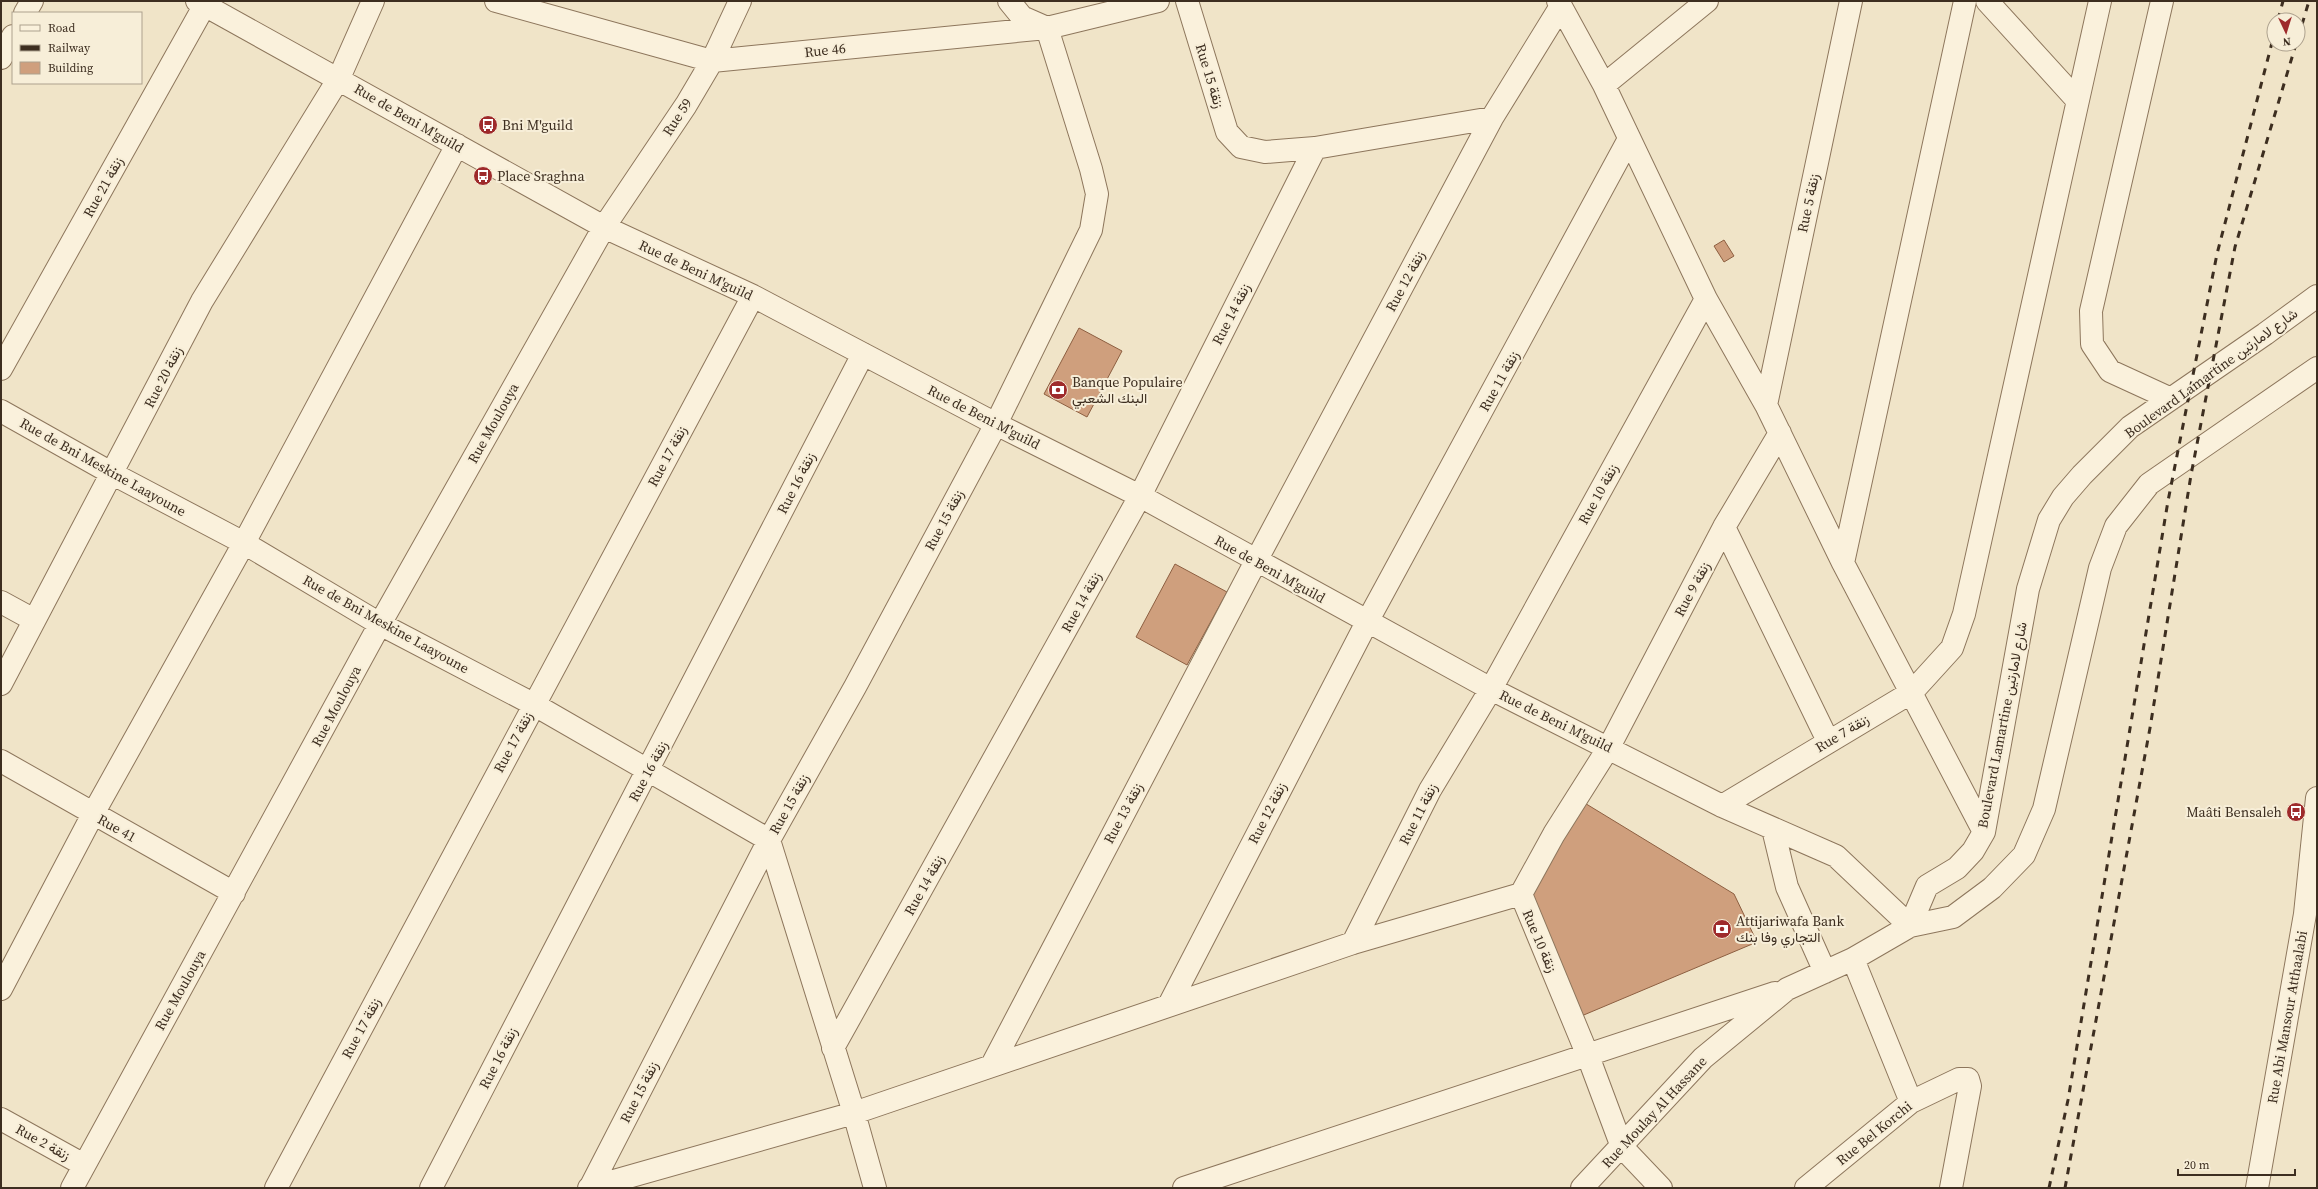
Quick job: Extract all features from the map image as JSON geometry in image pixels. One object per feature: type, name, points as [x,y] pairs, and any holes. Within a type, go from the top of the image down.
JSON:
[{"type":"street","points":[[26,12],[32,1]]},
{"type":"street","name":"Rue 20 زنقة","points":[[1,684],[113,474],[202,301],[339,78],[373,1]]},
{"type":"street","name":"Rue 59","points":[[604,227],[686,105],[712,61],[740,1]]},
{"type":"street","points":[[996,424],[1090,230],[1097,194],[1091,168],[1047,28],[1022,17],[1010,1]]},
{"type":"street","name":"Rue 46","points":[[511,3],[712,61],[1047,28],[1158,1]]},
{"type":"street","name":"Rue 15 زنقة","points":[[1187,1],[1227,132],[1241,147],[1265,152],[1315,148]]},
{"type":"street","points":[[1604,85],[1707,1]]},
{"type":"street","name":"Rue 5 زنقة","points":[[1766,405],[1851,1]]},
{"type":"street","points":[[1843,563],[1965,1]]},
{"type":"street","points":[[1987,1],[2077,100]]},
{"type":"street","points":[[2077,100],[2100,1]]},
{"type":"street","points":[[2162,1],[2091,311],[2092,344],[2110,371],[2171,400]]},
{"type":"street","name":"Rue de Beni M'guild","points":[[203,2],[604,227],[753,296],[996,424],[1140,496],[1491,689],[1609,747],[1722,806],[1836,856],[1910,926]]},
{"type":"street","name":"Rue 21 زنقة","points":[[1,369],[203,2]]},
{"type":"street","points":[[1559,3],[1604,85],[1706,299],[1766,405],[1843,563],[1912,692],[1984,832]]},
{"type":"street","name":"Rue 12 زنقة","points":[[1256,561],[1492,118],[1559,3]]},
{"type":"street","points":[[1,58],[12,38]]},
{"type":"street","name":"Rue 7 زنقة","points":[[1722,806],[1828,741],[1912,692],[1952,648],[1964,614],[2077,100]]},
{"type":"street","points":[[1315,148],[1492,118]]},
{"type":"street","name":"Rue 11 زنقة","points":[[1367,622],[1629,139]]},
{"type":"street","points":[[1,990],[93,814],[244,543],[457,145]]},
{"type":"street","name":"Rue 14 زنقة","points":[[833,1048],[1140,496],[1315,148]]},
{"type":"street","name":"Rue Moulouya","points":[[72,1188],[380,624],[604,227]]},
{"type":"street","name":"Rue 17 زنقة","points":[[276,1188],[533,704],[753,296]]},
{"type":"street","name":"Boulevard Lamartine شارع لامارتين","points":[[1910,926],[1927,886],[1957,868],[1973,851],[1984,832],[2028,589],[2049,520],[2063,497],[2082,475],[2130,427],[2171,400],[2317,296]]},
{"type":"street","name":"Rue 10 زنقة","points":[[1491,689],[1706,299]]},
{"type":"street","name":"Rue 16 زنقة","points":[[431,1188],[863,354]]},
{"type":"street","points":[[1910,926],[1953,917],[1992,888],[2024,855],[2044,809],[2100,568],[2116,526],[2149,484],[2317,368]]},
{"type":"street","name":"Rue de Bni Meskine Laayoune","points":[[1,411],[113,474],[244,543],[380,624],[533,704],[769,840]]},
{"type":"street","name":"Rue 15 زنقة","points":[[589,1188],[769,840],[855,687],[996,424]]},
{"type":"street","name":"Rue 9 زنقة","points":[[1609,747],[1724,527],[1780,433]]},
{"type":"street","points":[[1724,527],[1828,741]]},
{"type":"street","name":"Rue 13 زنقة","points":[[992,1066],[1256,561]]},
{"type":"street","points":[[1,602],[34,620]]},
{"type":"street","name":"Rue 12 زنقة","points":[[1169,1005],[1367,622]]},
{"type":"street","name":"Rue 11 زنقة","points":[[1353,943],[1430,790],[1491,689]]},
{"type":"street","name":"Rue 10 زنقة","points":[[1609,747],[1554,834],[1521,894],[1588,1056],[1622,1147]]},
{"type":"street","name":"Rue 41","points":[[1,761],[234,893]]},
{"type":"street","name":"Rue Abi Mansour Atthaalabi","points":[[2257,1188],[2311,915],[2317,798]]},
{"type":"street","points":[[1773,829],[1787,887],[1825,972]]},
{"type":"street","points":[[769,840],[854,1114],[875,1188]]},
{"type":"street","points":[[589,1188],[854,1114],[1353,943],[1521,894]]},
{"type":"street","name":"Rue Moulay Al Hassane","points":[[1582,1188],[1622,1147],[1663,1099],[1703,1058],[1787,989],[1853,959],[1910,926]]},
{"type":"street","points":[[1853,959],[1911,1102]]},
{"type":"street","points":[[1184,1188],[1588,1056],[1787,989]]},
{"type":"street","name":"Rue Bel Korchi","points":[[1809,1187],[1911,1102],[1959,1079],[1968,1078],[1970,1086],[1950,1188]]},
{"type":"street","name":"Rue 2 زنقة","points":[[1,1119],[84,1165]]},
{"type":"street","points":[[1622,1147],[1661,1188]]},
{"type":"building","points":[[1724,240],[1734,256],[1724,262],[1714,246]]},
{"type":"building","points":[[1079,328],[1122,351],[1087,417],[1044,394]]},
{"type":"building","points":[[1175,564],[1227,592],[1187,665],[1136,637]]},
{"type":"building","points":[[1583,802],[1734,894],[1757,942],[1579,1017],[1529,898]]},
{"type":"railway","points":[[2280,12],[2283,1]]},
{"type":"railway","points":[[2306,12],[2309,1]]},
{"type":"railway","points":[[2049,1188],[2068,1100],[2168,501],[2217,254],[2270,52]]},
{"type":"railway","points":[[2065,1188],[2150,728],[2191,475],[2235,247],[2294,52]]},
{"type":"place","name":"Bni M'guild","points":[[488,125]]},
{"type":"place","name":"Place Sraghna","points":[[483,176]]},
{"type":"place","name":"Banque Populaire البنك الشعبي","points":[[1058,390]]},
{"type":"place","name":"Maâti Bensaleh","points":[[2296,812]]},
{"type":"place","name":"Attijariwafa Bank التجاري وفا بنك","points":[[1722,929]]}]
